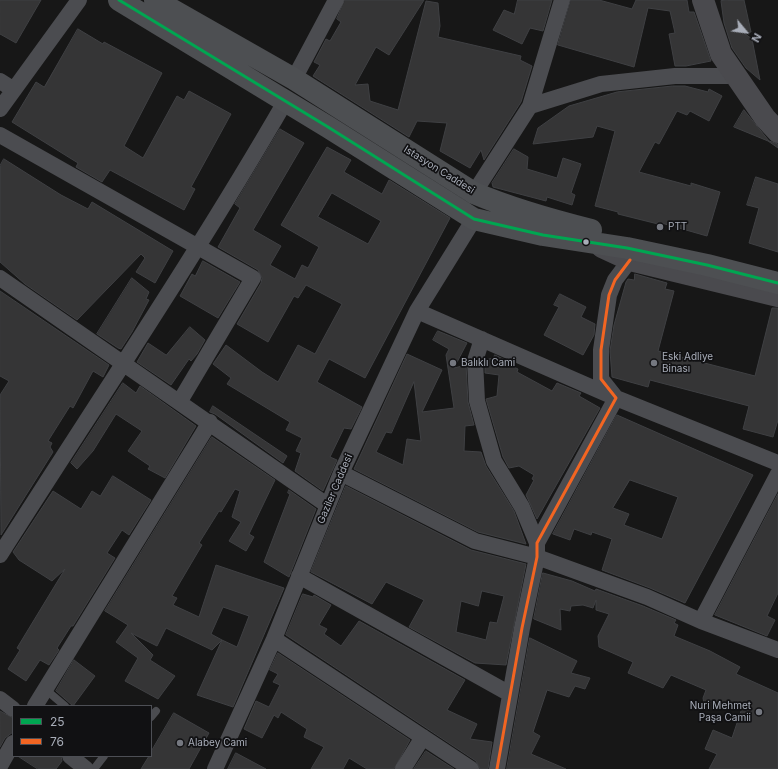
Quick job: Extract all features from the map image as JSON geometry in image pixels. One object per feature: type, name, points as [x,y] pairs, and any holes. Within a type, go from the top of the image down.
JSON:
[{"type":"main road","points":[[119,0],[335,131],[474,219],[543,235],[627,248],[707,265],[778,283]]},
{"type":"main road","name":"Istasyon Caddesi","points":[[155,0],[294,79],[474,193],[503,205],[549,220],[778,271]]},
{"type":"main road","points":[[703,0],[721,54],[765,118],[778,132]]},
{"type":"main road","points":[[595,244],[630,260],[778,296]]},
{"type":"street","points":[[0,109],[80,0]]},
{"type":"street","points":[[294,79],[336,0]]},
{"type":"street","points":[[474,193],[530,106],[562,0]]},
{"type":"street","points":[[530,106],[601,84],[675,76],[735,76]]},
{"type":"street","points":[[0,81],[14,90]]},
{"type":"street","points":[[0,555],[123,362],[198,248],[285,102]]},
{"type":"street","points":[[0,134],[253,278],[180,401]]},
{"type":"street","name":"Gaziler Caddesi","points":[[215,769],[274,639],[327,505],[417,311],[474,219]]},
{"type":"street","points":[[616,398],[601,379],[601,350],[609,295],[615,280],[630,260]]},
{"type":"street","points":[[0,278],[180,401],[327,505]]},
{"type":"street","points":[[417,311],[616,398],[778,463]]},
{"type":"street","points":[[482,339],[475,361],[477,401],[494,461],[522,507],[537,550]]},
{"type":"street","points":[[497,769],[537,550],[616,398]]},
{"type":"street","points":[[36,705],[210,422]]},
{"type":"street","points":[[341,474],[475,541],[537,550],[701,621],[778,650]]},
{"type":"street","points":[[701,621],[778,474]]},
{"type":"street","points":[[299,576],[510,694]]},
{"type":"street","points":[[274,639],[472,769]]},
{"type":"street","points":[[0,699],[12,708]]},
{"type":"street","points":[[403,769],[423,737]]},
{"type":"street","points":[[0,766],[12,745]]},
{"type":"street","points":[[71,757],[86,769]]},
{"type":"lane","points":[[45,690],[63,705]]},
{"type":"lane","points":[[94,769],[103,757]]},
{"type":"building","points":[[0,0],[41,0],[16,43],[0,34]]},
{"type":"building","points":[[345,0],[424,0],[389,55],[376,47],[355,85],[368,84],[370,101],[398,110],[426,1],[438,3],[440,26],[438,37],[521,56],[520,60],[532,66],[521,102],[484,160],[481,150],[470,168],[440,151],[447,123],[417,121],[409,137],[313,76],[320,65],[314,62],[326,39],[330,41],[341,22],[337,19]]},
{"type":"building","points":[[518,0],[552,0],[543,31],[530,28],[522,44],[493,30],[504,10],[514,14]]},
{"type":"building","points":[[571,0],[599,0],[632,9],[636,0],[687,0],[689,12],[694,12],[711,61],[686,66],[675,66],[669,34],[675,33],[670,11],[648,8],[634,67],[558,45]]},
{"type":"building","points":[[744,0],[751,32],[744,33],[752,39],[760,80],[746,68],[732,48],[724,23],[721,1]]},
{"type":"building","points":[[78,29],[103,44],[104,42],[162,73],[124,146],[143,158],[177,96],[184,100],[189,91],[231,114],[191,187],[195,189],[184,210],[110,170],[102,182],[76,167],[78,163],[12,122],[36,82],[44,87]]},
{"type":"building","points":[[685,86],[708,92],[709,89],[722,96],[709,121],[690,111],[687,115],[677,111],[659,144],[655,142],[639,172],[691,186],[691,183],[720,192],[707,236],[658,222],[658,224],[618,214],[618,212],[595,206],[615,131],[597,126],[593,137],[533,144],[538,128],[569,106],[617,92]]},
{"type":"building","points":[[744,110],[769,141],[778,144],[778,148],[768,141],[734,127]]},
{"type":"building","points":[[280,129],[304,143],[253,230],[281,246],[270,265],[295,279],[302,265],[308,268],[319,247],[281,225],[327,147],[351,160],[344,172],[382,194],[389,180],[450,218],[365,378],[329,359],[317,382],[362,407],[351,429],[344,428],[330,457],[337,460],[323,491],[295,471],[301,453],[296,451],[302,438],[286,430],[290,422],[227,384],[231,378],[213,364],[226,345],[278,382],[298,345],[315,354],[342,304],[306,285],[298,298],[294,296],[268,342],[237,324],[261,283],[262,278],[258,270],[218,247],[240,208],[235,204]],"holes":[[[332,193],[381,221],[368,244],[318,217]]]},
{"type":"building","points":[[514,149],[528,157],[527,169],[557,178],[563,158],[581,164],[571,193],[575,195],[572,205],[547,197],[546,201],[493,187],[492,183]]},
{"type":"building","points":[[4,159],[61,195],[88,209],[92,202],[173,251],[155,283],[136,272],[145,258],[141,254],[77,320],[25,284],[0,262],[0,166]]},
{"type":"building","points":[[756,177],[778,184],[778,252],[749,243],[759,208],[747,205]]},
{"type":"building","points":[[203,261],[240,282],[218,318],[180,296],[192,274],[195,276]]},
{"type":"building","name":"Eski Adliye Binası","points":[[635,274],[667,283],[665,289],[674,291],[658,351],[755,376],[772,308],[778,308],[778,420],[773,437],[743,429],[749,406],[650,380],[648,387],[612,377],[610,351],[614,325],[626,282],[628,279],[634,280]]},
{"type":"building","points":[[132,278],[149,292],[146,299],[149,300],[121,349],[97,334]]},
{"type":"building","points":[[0,291],[109,365],[103,377],[93,371],[73,408],[70,406],[48,441],[52,443],[50,447],[53,452],[1,535],[0,395],[9,381],[0,376]]},
{"type":"building","points":[[560,294],[586,307],[581,317],[595,324],[594,335],[583,355],[544,335],[559,307],[554,305]]},
{"type":"building","points":[[190,327],[205,340],[197,354],[191,361],[189,359],[171,385],[137,362],[148,343],[166,355]]},
{"type":"building","points":[[438,331],[467,343],[454,368],[466,365],[468,402],[474,425],[465,426],[464,451],[481,452],[486,466],[514,511],[526,544],[478,532],[354,469],[407,354],[442,370],[422,412],[454,408],[446,355],[449,349],[433,340]],"holes":[[[414,382],[421,441],[407,439],[403,465],[376,452],[386,432],[391,433]]]},
{"type":"building","points":[[495,355],[507,361],[505,363],[518,369],[517,372],[552,391],[557,383],[581,393],[579,396],[600,408],[537,519],[526,495],[534,480],[532,479],[534,475],[519,466],[509,468],[503,457],[486,399],[497,396],[499,375],[485,373],[485,360],[493,358]]},
{"type":"building","points":[[123,383],[136,393],[140,386],[196,426],[165,478],[148,469],[150,466],[128,451],[142,431],[116,414],[93,451],[77,469],[71,463]]},
{"type":"building","points":[[213,406],[287,456],[283,463],[215,414],[210,412]]},
{"type":"building","points":[[617,415],[753,475],[685,603],[602,570],[612,539],[592,532],[591,535],[574,529],[570,540],[553,534]],"holes":[[[630,480],[678,497],[662,539],[624,525],[629,514],[613,508]]]},
{"type":"building","points":[[212,437],[275,480],[249,534],[254,537],[246,551],[229,541],[241,522],[232,517],[240,491],[235,489],[199,543],[202,545],[172,596],[177,598],[173,605],[199,617],[216,565],[284,588],[233,707],[197,695],[222,640],[212,650],[166,628],[157,646],[131,633],[153,655],[150,660],[175,676],[158,699],[125,681],[138,658],[116,642],[128,625],[105,611]],"holes":[[[223,607],[249,616],[237,647],[211,634]]]},
{"type":"building","points":[[113,476],[151,500],[129,535],[122,530],[107,553],[115,558],[73,626],[71,626],[57,648],[59,650],[49,665],[40,660],[26,681],[8,669],[20,650],[17,648],[65,569],[52,581],[19,560],[13,552],[53,491],[81,509],[92,491],[100,496]]},
{"type":"building","points":[[346,486],[471,550],[526,564],[506,665],[475,663],[409,627],[424,600],[386,582],[372,604],[311,572]],"holes":[[[482,591],[504,596],[497,623],[490,622],[486,640],[456,632],[461,601],[478,606]]]},
{"type":"building","points":[[289,490],[316,509],[289,577],[264,562],[290,494],[288,493]]},
{"type":"building","points":[[778,494],[778,593],[767,616],[775,620],[767,636],[715,615]]},
{"type":"building","points":[[543,573],[572,581],[595,591],[596,589],[676,620],[674,623],[678,625],[674,636],[710,651],[740,667],[736,674],[778,693],[778,769],[709,769],[717,754],[705,749],[713,730],[732,738],[742,708],[705,709],[703,698],[706,690],[671,675],[663,688],[628,673],[633,662],[599,647],[598,636],[609,614],[596,610],[596,600],[593,608],[583,605],[571,606],[570,611],[560,609],[561,630],[534,619]]},
{"type":"building","points":[[303,594],[313,597],[314,595],[331,605],[319,625],[327,629],[324,634],[341,646],[359,621],[465,680],[447,710],[477,724],[470,739],[492,742],[488,769],[480,769],[476,761],[286,635]]},
{"type":"building","points":[[530,638],[577,661],[571,673],[590,678],[585,689],[575,686],[569,697],[547,690],[533,732],[540,736],[531,754],[566,769],[507,769]]},
{"type":"building","points":[[278,653],[410,740],[394,769],[367,769],[349,758],[343,769],[311,769],[324,747],[304,737],[307,729],[281,712],[278,718],[274,715],[262,738],[244,729],[256,701],[269,707],[280,685],[273,682],[278,674],[270,670]]},
{"type":"building","points":[[74,660],[95,676],[74,705],[56,691]]},
{"type":"building","points":[[0,711],[12,717],[12,733],[5,738],[0,747]]},
{"type":"building","name":"Alabey Cami","points":[[174,713],[209,733],[189,769],[141,769],[148,757],[152,757],[152,750]]},
{"type":"building","points":[[426,751],[454,769],[414,769]]},
{"type":"building","points":[[236,753],[266,769],[228,769]]},
{"type":"building","points":[[20,757],[61,757],[62,761],[56,769],[38,769]]},
{"type":"transit line","name":"25","points":[[119,0],[328,127],[474,219],[543,235],[627,248],[707,265],[778,283]]},
{"type":"transit line","name":"76","points":[[497,769],[522,628],[537,557],[537,543],[616,398],[601,379],[601,350],[609,295],[615,280],[630,260]]},
{"type":"place","name":"PTT","points":[[660,227]]},
{"type":"place","name":"Balıklı Cami","points":[[453,363]]},
{"type":"place","name":"Eski Adliye Binası","points":[[654,363]]},
{"type":"place","name":"Nuri Mehmet Paşa Camii","points":[[759,712]]},
{"type":"place","name":"Alabey Cami","points":[[180,743]]}]
